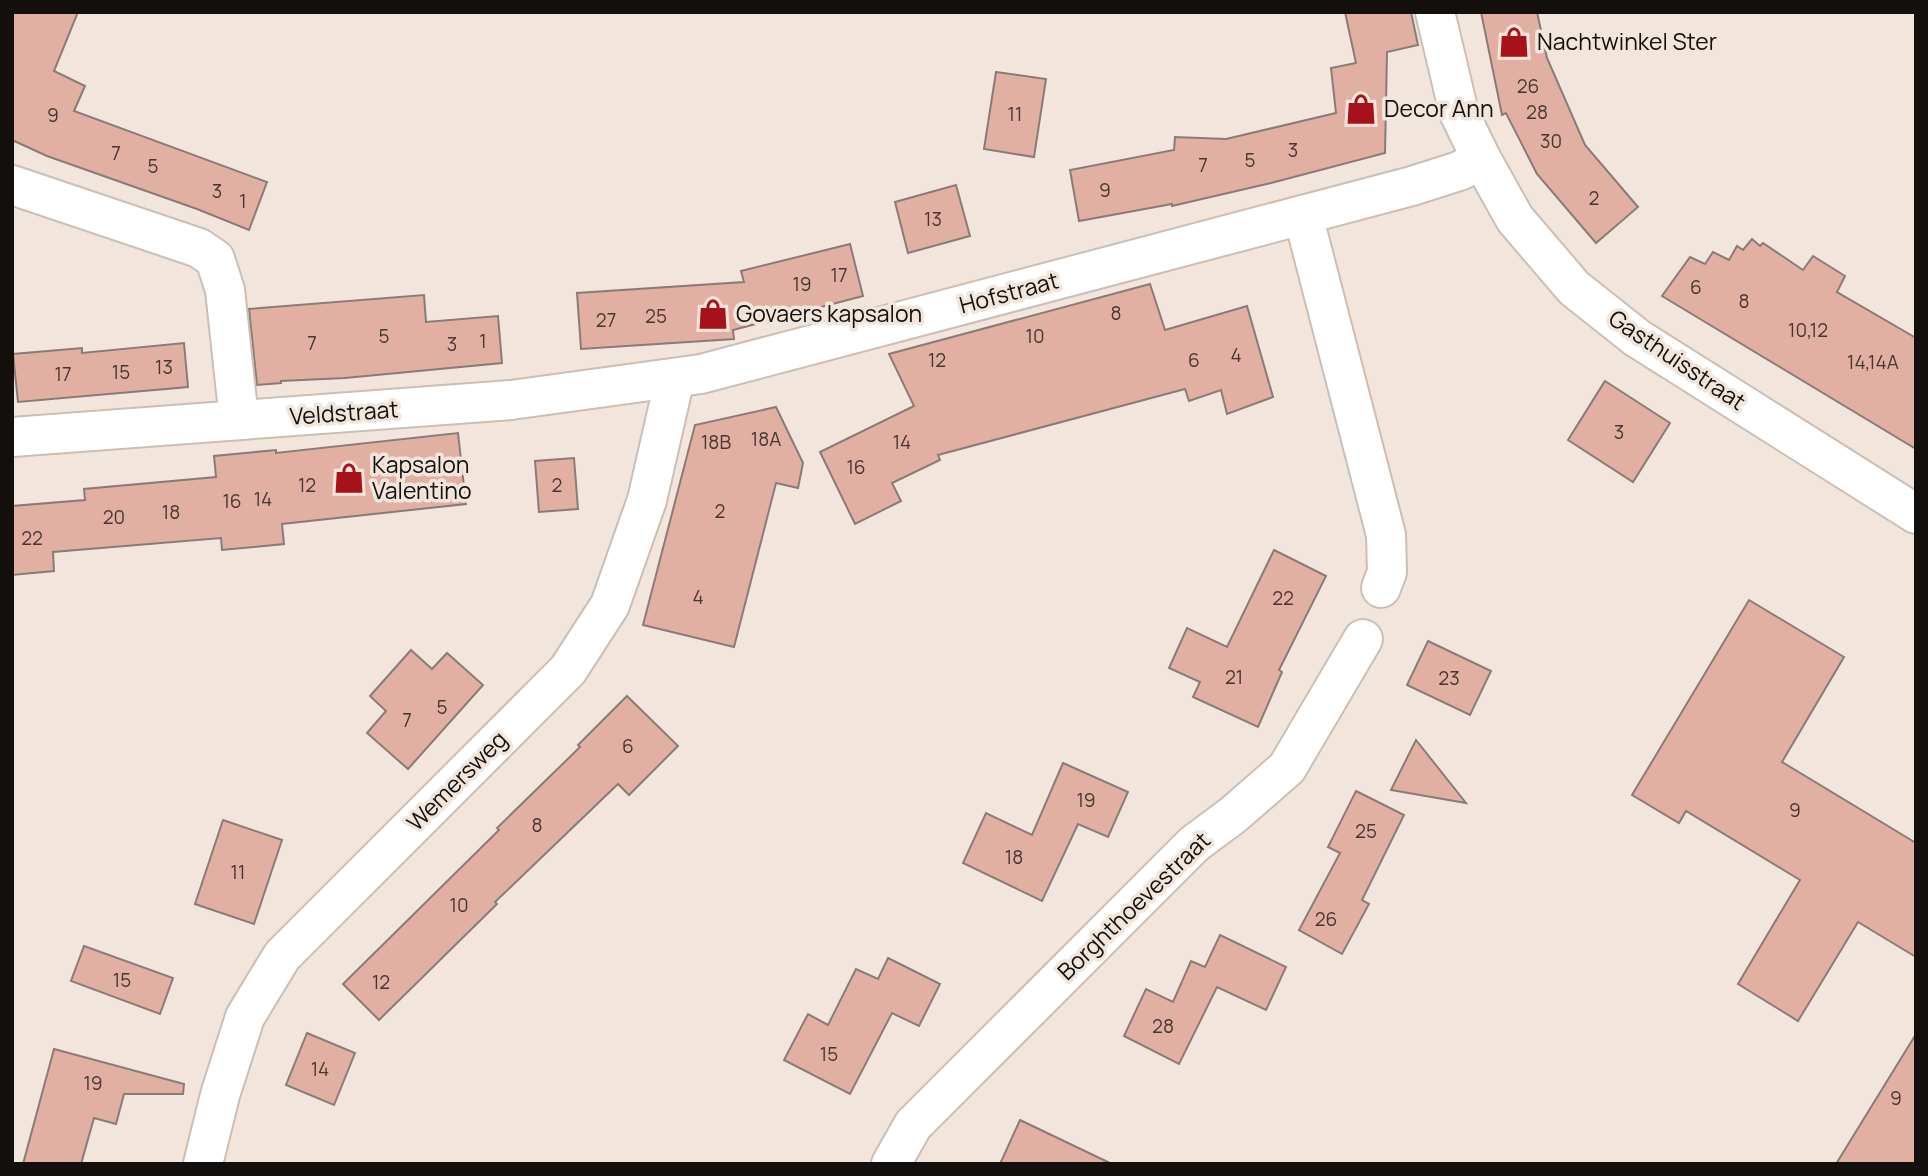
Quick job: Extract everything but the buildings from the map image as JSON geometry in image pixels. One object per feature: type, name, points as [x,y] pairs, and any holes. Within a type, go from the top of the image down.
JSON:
[{"type":"street","name":"Gasthuisstraat","points":[[1435,12],[1459,114],[1482,160],[1515,219],[1574,288],[1637,338],[1916,514]]},
{"type":"street","name":"Hofstraat","points":[[675,378],[701,374],[1412,186],[1459,171],[1482,160]]},
{"type":"street","points":[[12,185],[200,248],[215,259],[225,290],[239,421]]},
{"type":"street","points":[[1303,215],[1386,535],[1387,572],[1381,588]]},
{"type":"street","name":"Veldstraat","points":[[12,437],[511,400],[675,378]]},
{"type":"street","name":"Wemersweg","points":[[203,1164],[220,1096],[245,1017],[282,956],[568,670],[610,604],[647,500],[675,378]]},
{"type":"street","name":"Borghthoevestraat","points":[[891,1164],[913,1125],[1194,844],[1233,815],[1287,768],[1363,639]]},
{"type":"place","name":"Nachtwinkel Ster","points":[[1514,42]]},
{"type":"place","name":"Decor Ann","points":[[1361,109]]},
{"type":"place","name":"Govaers kapsalon","points":[[713,314]]},
{"type":"place","name":"Kapsalon Valentino","points":[[349,478]]}]
